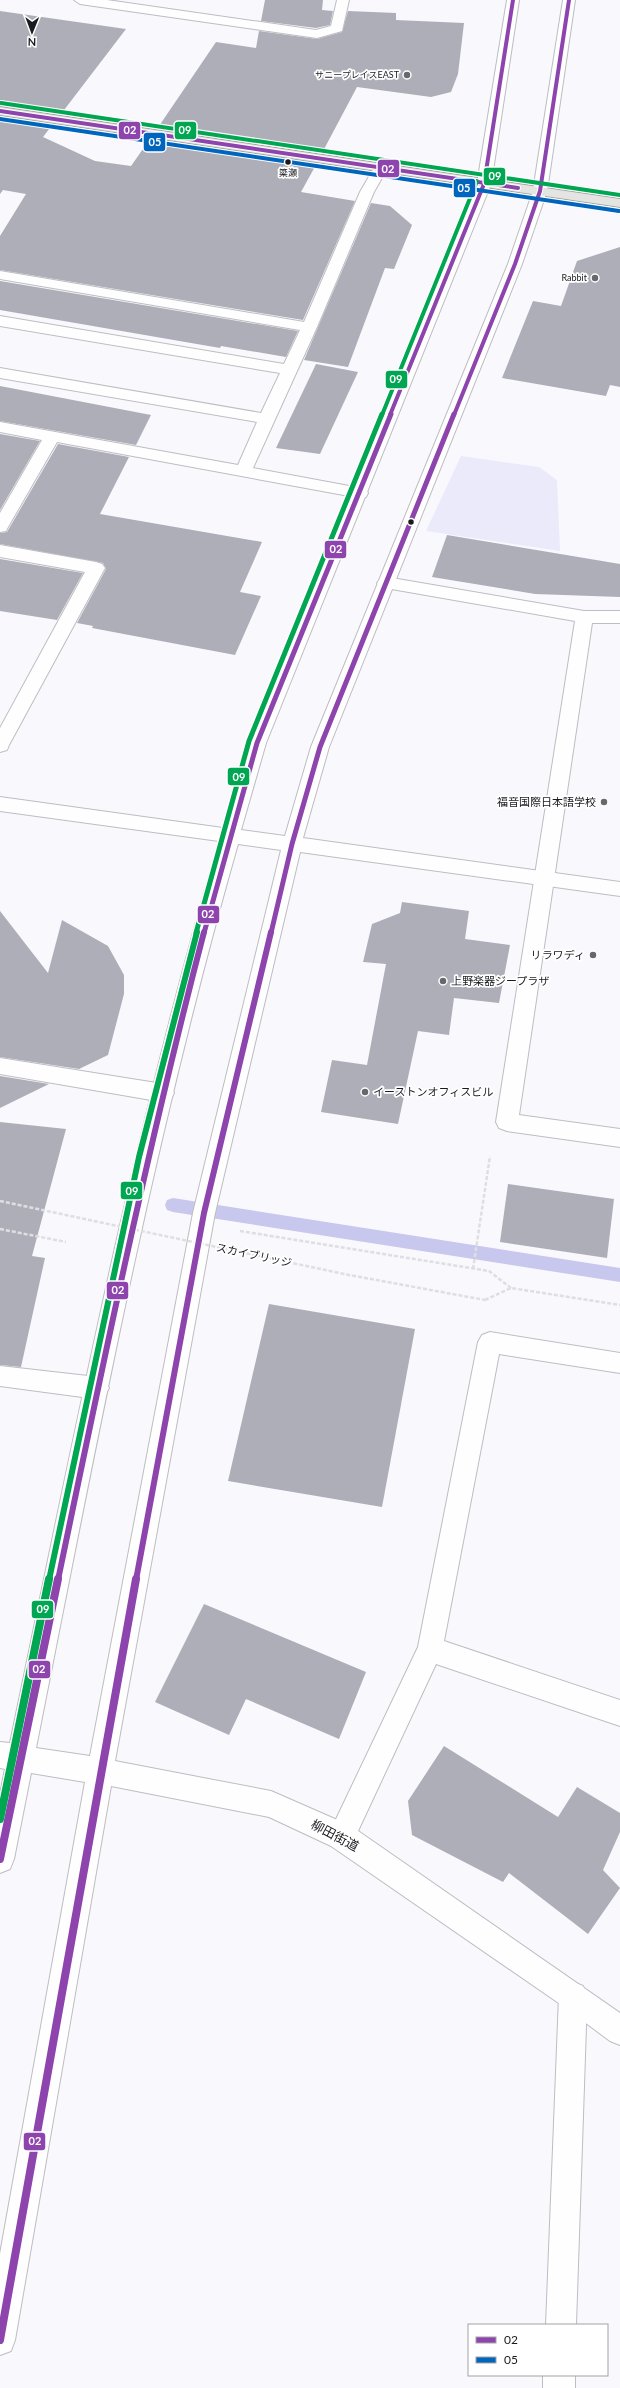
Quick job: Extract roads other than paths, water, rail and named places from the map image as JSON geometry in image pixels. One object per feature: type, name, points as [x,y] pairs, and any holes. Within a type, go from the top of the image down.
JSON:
[{"type":"main road","points":[[0,111],[380,169],[620,203]]},
{"type":"street","points":[[80,0],[317,34],[337,28],[343,0]]},
{"type":"street","points":[[0,1859],[10,1757],[97,1388],[136,1201],[229,836],[257,743],[360,493],[484,184],[513,0]]},
{"type":"street","points":[[0,2340],[100,1771],[204,1213],[292,844],[320,747],[515,264],[540,191],[569,0]]},
{"type":"street","points":[[243,471],[310,327],[367,192],[380,169]]},
{"type":"street","points":[[0,275],[310,327]]},
{"type":"street","points":[[0,321],[289,370]]},
{"type":"street","points":[[0,373],[266,419]]},
{"type":"street","points":[[0,428],[360,493]]},
{"type":"street","points":[[0,527],[52,437]]},
{"type":"street","points":[[0,551],[96,568],[0,745]]},
{"type":"street","points":[[386,583],[584,617],[620,617]]},
{"type":"street","points":[[584,617],[506,1122],[620,1138]]},
{"type":"street","points":[[0,804],[620,889]]},
{"type":"street","points":[[0,1066],[163,1093]]},
{"type":"street","points":[[341,1836],[430,1649],[490,1342],[620,1363]]},
{"type":"street","points":[[0,1376],[97,1388]]},
{"type":"street","points":[[430,1649],[620,1713]]},
{"type":"street","name":"柳田街道","points":[[10,1757],[100,1771],[271,1804],[341,1836],[573,1996],[620,2031]]},
{"type":"street","points":[[561,2324],[573,1996]]},
{"type":"street","points":[[559,2376],[559,2388]]},
{"type":"waterway","points":[[173,1205],[620,1275]]},
{"type":"place","name":"サニープレイスEAST","points":[[407,75]]},
{"type":"place","name":"簗瀬","points":[[288,162]]},
{"type":"place","name":"Rabbit","points":[[595,278]]},
{"type":"place","name":"福音国際日本語学校","points":[[604,802]]},
{"type":"place","name":"リラワディ","points":[[593,955]]},
{"type":"place","name":"上野楽器ジープラザ","points":[[443,981]]},
{"type":"place","name":"イーストンオフィスビル","points":[[365,1092]]}]
